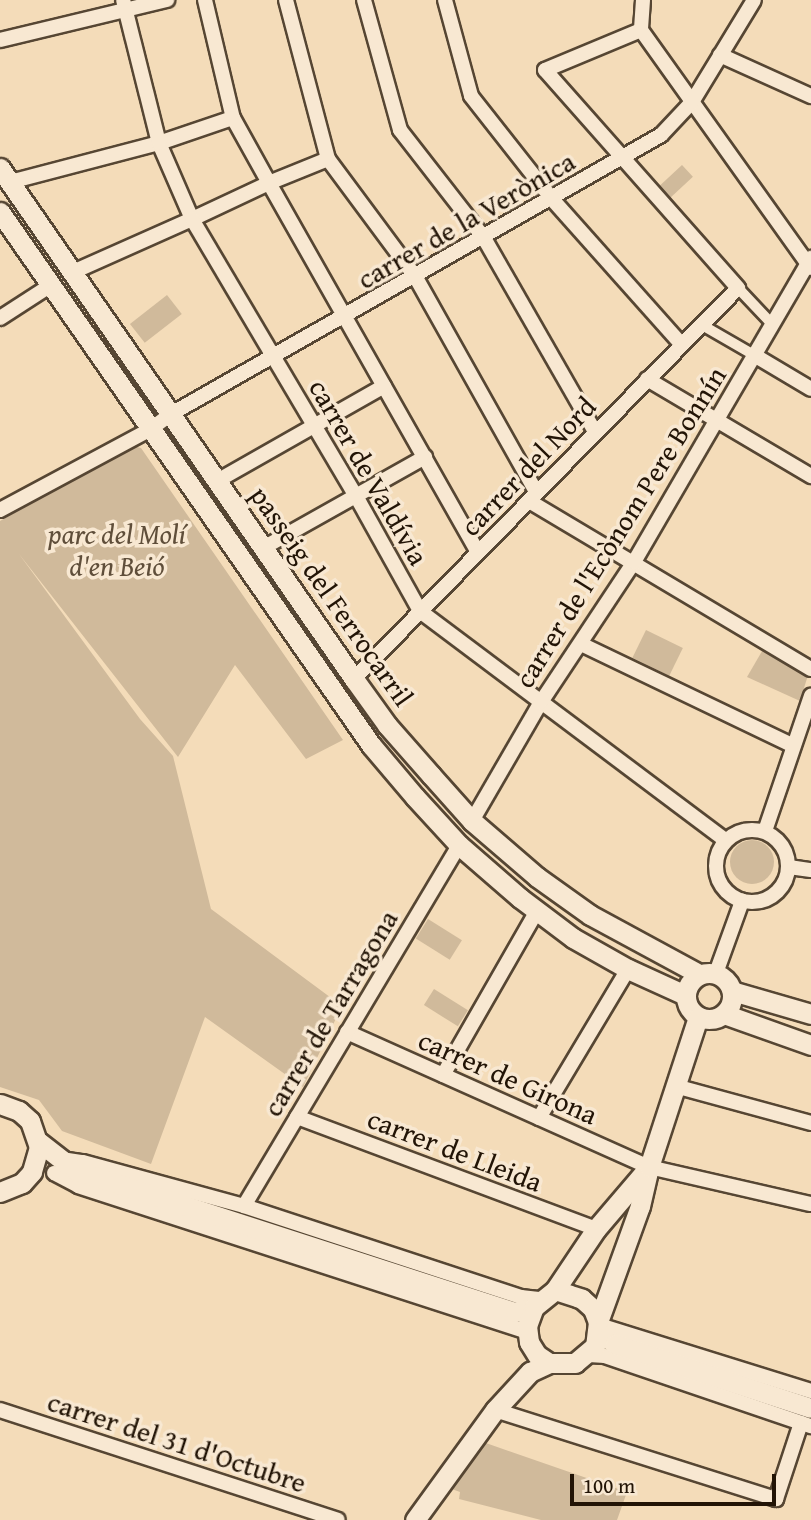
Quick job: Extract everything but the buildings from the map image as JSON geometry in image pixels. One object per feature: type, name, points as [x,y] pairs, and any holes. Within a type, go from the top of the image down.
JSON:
[{"type":"main road","name":"passeig del Ferrocarril","points":[[5,175],[387,725],[472,821],[537,877],[590,915],[707,974]]},
{"type":"main road","name":"passeig del Ferrocarril","points":[[0,212],[371,745],[459,845],[537,911],[573,938],[628,969],[685,995]]},
{"type":"main road","points":[[707,974],[729,983],[732,991],[732,999],[724,1014],[716,1019],[698,1017],[688,1008],[685,995],[687,987],[707,974]]},
{"type":"main road","points":[[732,991],[811,1014]]},
{"type":"main road","points":[[724,1014],[811,1045]]},
{"type":"main road","points":[[415,1520],[495,1410],[530,1372],[549,1363],[575,1363],[599,1337],[640,1206],[649,1167],[698,1017]]},
{"type":"main road","points":[[0,1104],[19,1111],[30,1121],[39,1142],[63,1167]]},
{"type":"main road","points":[[0,1192],[22,1183],[32,1172],[38,1158],[39,1142]]},
{"type":"main road","points":[[32,1172],[63,1167],[533,1316],[582,1299],[593,1309],[599,1337]]},
{"type":"main road","points":[[530,1372],[533,1316],[596,1229],[649,1167]]},
{"type":"main road","points":[[622,1196],[634,1197],[640,1206]]},
{"type":"main road","points":[[533,1316],[537,1355],[549,1363]]},
{"type":"main road","points":[[599,1337],[808,1419]]},
{"type":"street","points":[[0,40],[124,5],[167,0]]},
{"type":"street","points":[[205,0],[233,118],[478,552]]},
{"type":"street","points":[[286,0],[328,159],[415,276],[533,496],[634,562],[811,669]]},
{"type":"street","points":[[364,0],[400,130],[484,238],[595,432]]},
{"type":"street","points":[[445,0],[471,96],[552,199],[682,345]]},
{"type":"street","points":[[643,0],[641,30],[810,264]]},
{"type":"street","name":"carrer de la Verònica","points":[[0,510],[151,429],[171,414],[661,135],[692,102],[754,0]]},
{"type":"street","name":"carrer de Valdívia","points":[[124,5],[159,143],[192,219],[421,611]]},
{"type":"street","points":[[641,30],[545,70],[772,324]]},
{"type":"street","points":[[720,55],[811,96]]},
{"type":"street","points":[[5,175],[159,143],[233,118]]},
{"type":"street","points":[[73,272],[328,159]]},
{"type":"street","name":"carrer de l'Ecònom Pere Bonnín","points":[[472,821],[541,702],[634,562],[772,324],[810,264]]},
{"type":"street","points":[[0,318],[51,285]]},
{"type":"street","name":"carrer del Nord","points":[[355,679],[738,288]]},
{"type":"street","points":[[702,326],[811,389]]},
{"type":"street","points":[[647,379],[811,476]]},
{"type":"street","points":[[217,481],[384,386]]},
{"type":"street","points":[[263,548],[425,457]]},
{"type":"street","points":[[421,611],[725,840]]},
{"type":"street","points":[[581,645],[792,745]]},
{"type":"street","points":[[765,831],[792,745],[811,696]]},
{"type":"street","points":[[744,830],[765,831],[783,845],[789,867],[787,878],[774,895],[764,900],[742,901],[722,887],[716,875],[715,862],[725,840],[744,830]]},
{"type":"street","name":"carrer de Tarragona","points":[[244,1206],[459,845]]},
{"type":"street","points":[[789,867],[811,870]]},
{"type":"street","points":[[707,974],[742,901]]},
{"type":"street","points":[[443,1075],[537,911]]},
{"type":"street","points":[[539,1118],[628,969]]},
{"type":"street","name":"carrer de Girona","points":[[347,1032],[649,1167],[811,1204]]},
{"type":"street","points":[[675,1086],[811,1123]]},
{"type":"street","name":"carrer de Lleida","points":[[297,1117],[596,1229]]},
{"type":"street","points":[[63,1167],[83,1162],[244,1206],[521,1297],[533,1316]]},
{"type":"street","points":[[599,1337],[811,1391]]},
{"type":"street","points":[[495,1410],[776,1499],[808,1419],[605,1356],[599,1337]]},
{"type":"street","name":"carrer del 31 d'Octubre","points":[[0,1409],[338,1520]]},
{"type":"green space","points":[[682,165],[693,177],[670,199],[659,187]]},
{"type":"green space","points":[[167,295],[182,314],[145,343],[130,324]]},
{"type":"green space","name":"parc del Molí d'en Beió","points":[[133,446],[141,448],[343,740],[306,759],[235,665],[178,757],[19,554],[140,719],[173,756],[211,909],[342,1006],[303,1087],[205,1017],[151,1164],[62,1131],[39,1100],[0,1087],[0,521]]},
{"type":"green space","points":[[646,630],[683,648],[669,676],[632,658]]},
{"type":"green space","points":[[765,646],[809,672],[800,701],[747,677]]},
{"type":"green space","points":[[373,670],[395,693],[391,699],[370,674]]},
{"type":"green space","points":[[752,840],[767,847],[774,862],[767,877],[752,884],[737,877],[730,862],[737,847]]},
{"type":"green space","points":[[428,919],[462,940],[450,960],[416,939]]},
{"type":"green space","points":[[434,989],[468,1010],[458,1026],[424,1005]]},
{"type":"green space","points":[[483,1442],[627,1492],[617,1520],[541,1520],[459,1499],[460,1492],[449,1488],[447,1496],[443,1495]]}]
